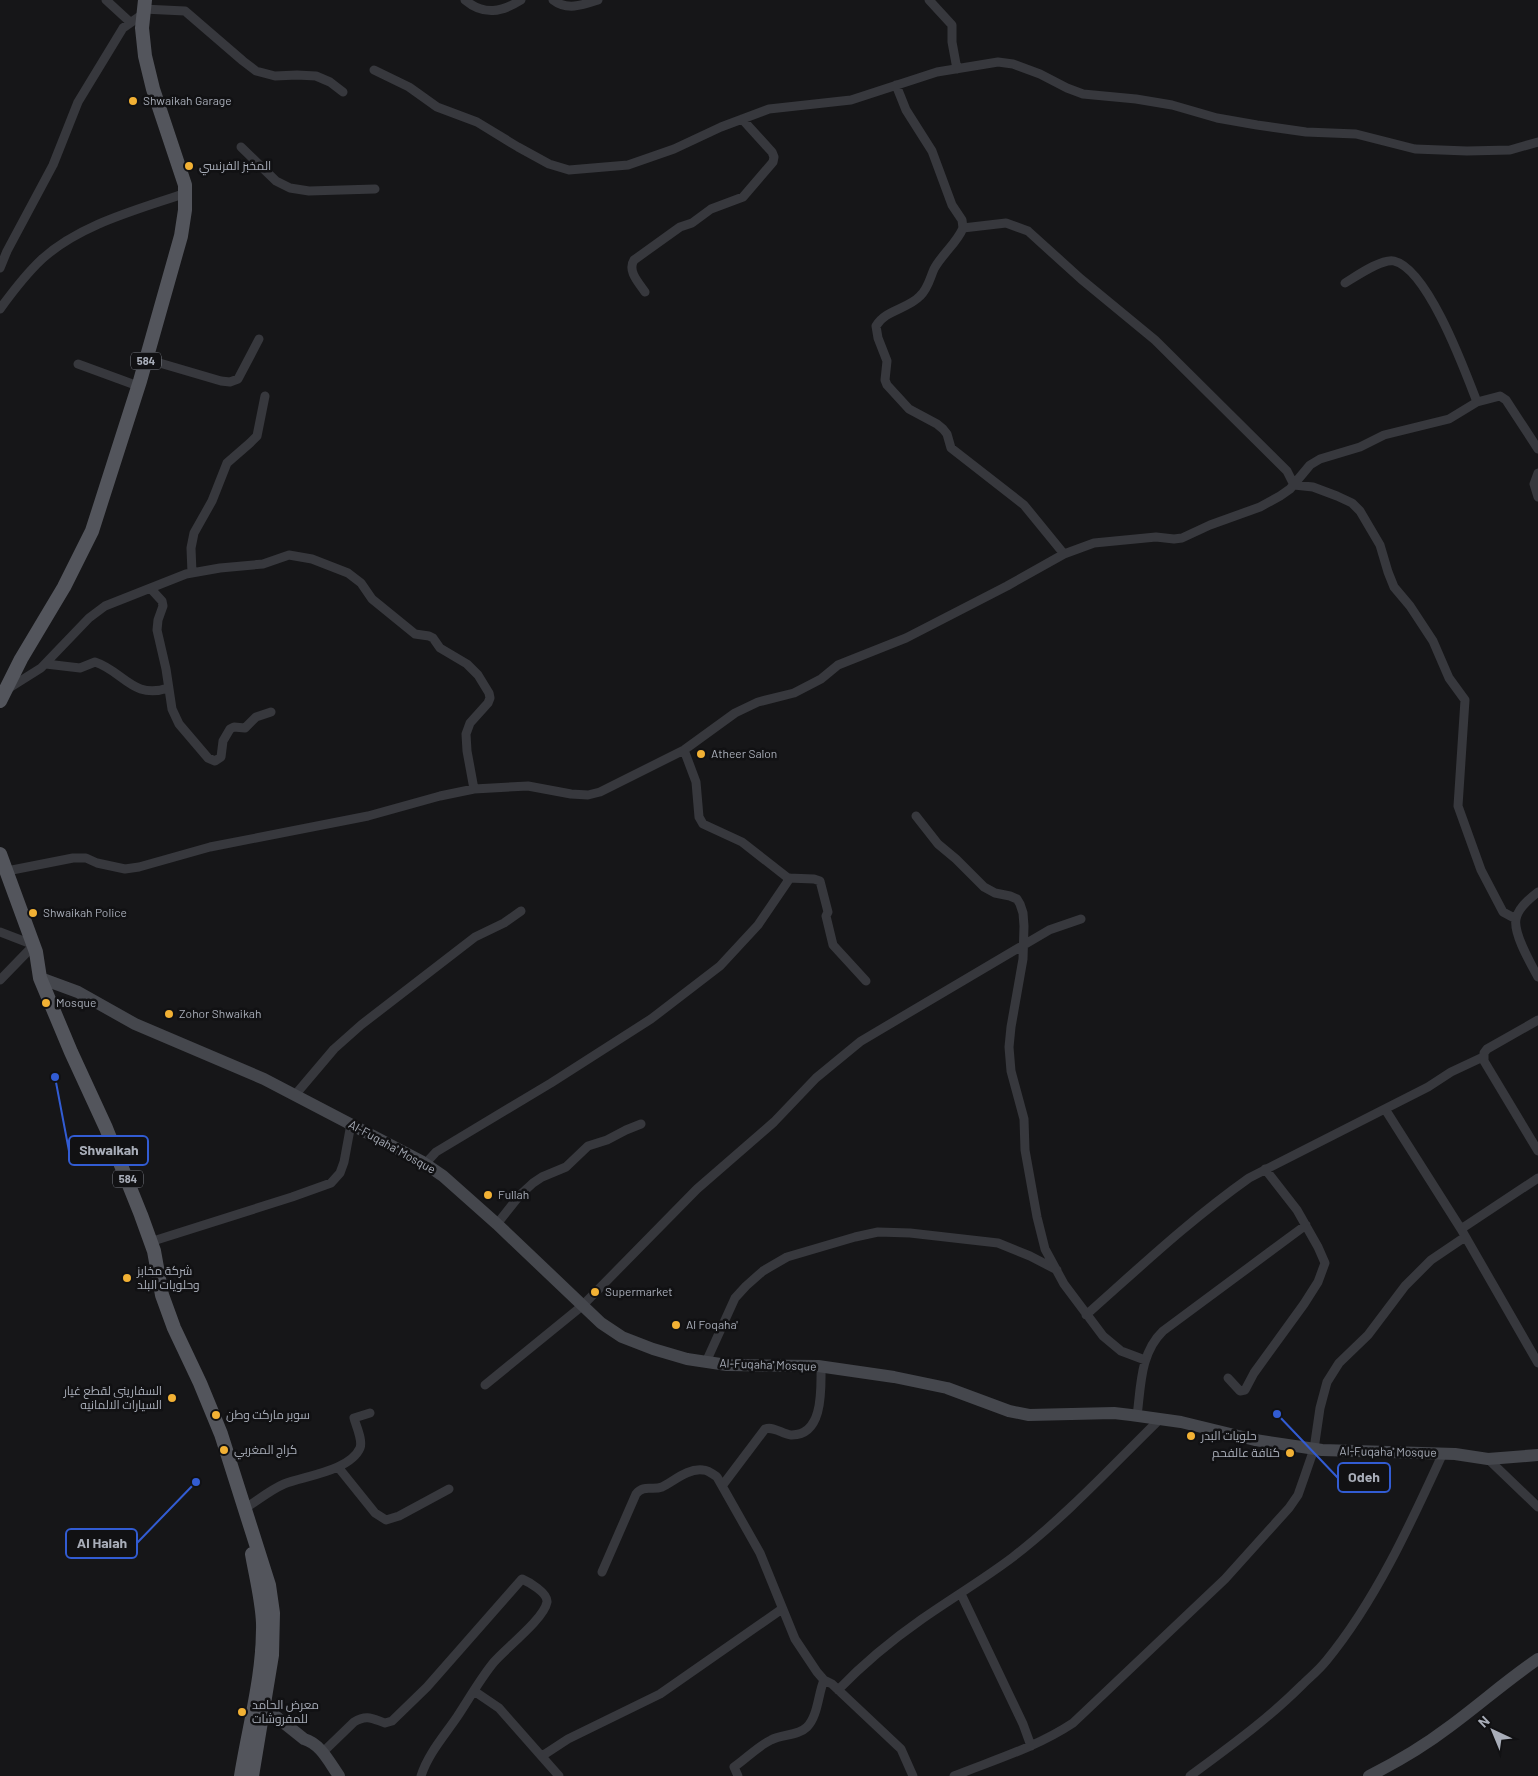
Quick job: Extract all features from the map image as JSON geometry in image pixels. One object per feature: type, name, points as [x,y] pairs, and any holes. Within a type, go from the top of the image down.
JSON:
[{"type":"main road","name":"584","points":[[3,696],[26,651],[64,587],[89,537],[138,386],[180,242],[186,193],[183,177],[148,70],[143,42],[144,8]]},
{"type":"main road","name":"584","points":[[0,854],[34,945],[40,978],[125,1173],[150,1242],[162,1295],[174,1328],[221,1434],[244,1509]]},
{"type":"main road","points":[[244,1509],[269,1585],[274,1613],[272,1655],[252,1776]]},
{"type":"main road","points":[[241,1776],[259,1674],[263,1632],[262,1612],[244,1509]]},
{"type":"street","points":[[106,0],[130,22]]},
{"type":"street","points":[[465,0],[479,9],[491,12],[503,10],[521,0]]},
{"type":"street","points":[[553,0],[561,5],[571,7],[598,0]]},
{"type":"street","points":[[929,0],[953,27],[952,42],[957,69]]},
{"type":"street","points":[[0,268],[6,251],[53,165],[78,102],[123,28],[144,8],[185,11],[256,70],[275,76],[316,76],[330,82],[343,92]]},
{"type":"street","points":[[374,70],[409,87],[437,107],[477,122],[549,164],[569,170],[628,166],[769,109],[851,100],[937,72],[1006,62],[1040,74],[1083,94],[1163,103],[1217,118],[1257,125],[1306,132],[1356,134],[1415,149],[1510,150],[1538,142]]},
{"type":"street","points":[[896,85],[906,110],[932,150],[952,204],[962,220],[964,228]]},
{"type":"street","points":[[645,292],[632,270],[631,264],[634,260],[680,228],[692,223],[711,210],[743,197],[752,189],[759,177],[773,162],[772,152],[742,119]]},
{"type":"street","points":[[241,147],[276,181],[290,188],[309,191],[375,189]]},
{"type":"street","points":[[0,305],[43,258],[76,235],[186,193]]},
{"type":"street","points":[[1064,554],[1024,505],[951,448],[947,434],[943,429],[909,409],[887,385],[885,380],[887,361],[878,338],[876,326],[882,319],[919,298],[927,287],[939,260],[964,228],[1006,223],[1028,231],[1081,279],[1155,340],[1287,471],[1294,485]]},
{"type":"street","points":[[1345,284],[1362,272],[1388,261],[1395,262],[1409,271],[1430,298],[1444,324],[1462,361],[1477,402]]},
{"type":"street","points":[[146,360],[221,381],[232,382],[239,377],[259,339]]},
{"type":"street","points":[[78,364],[138,386]]},
{"type":"street","points":[[192,573],[191,548],[194,533],[212,501],[227,463],[257,436],[265,396]]},
{"type":"street","points":[[7,871],[73,858],[86,858],[97,864],[126,869],[139,867],[210,847],[368,816],[440,796],[474,789],[528,786],[572,794],[594,794],[684,750],[735,713],[758,702],[794,693],[821,679],[838,665],[922,630],[1064,554],[1094,543],[1156,537],[1182,538],[1210,525],[1260,507],[1280,496],[1294,485],[1310,465],[1320,459],[1360,447],[1384,435],[1449,419],[1477,402],[1500,396],[1506,400],[1538,448]]},
{"type":"street","points":[[1538,473],[1534,484],[1538,497]]},
{"type":"street","points":[[1294,485],[1313,487],[1337,496],[1352,503],[1360,511],[1380,546],[1394,587],[1410,606],[1433,641],[1449,678],[1465,700],[1458,806],[1481,870],[1494,896],[1503,912],[1516,918]]},
{"type":"street","points":[[3,696],[46,664],[95,612],[105,606],[192,573],[263,564],[289,555],[312,559],[348,573],[361,583],[372,599],[415,634],[433,638],[440,648],[468,664],[478,675],[489,694],[488,703],[470,723],[466,734],[474,789]]},
{"type":"street","points":[[151,589],[163,604],[157,630],[165,664],[172,709],[179,724],[208,758],[212,761],[218,760],[222,756],[223,741],[226,732],[230,729],[234,727],[244,729],[256,717],[271,712]]},
{"type":"street","points":[[46,664],[80,668],[95,662],[114,672],[136,688],[149,691],[168,688]]},
{"type":"street","points":[[684,750],[696,782],[701,822],[708,828],[727,834],[742,842],[790,878],[806,878],[820,881],[828,912],[826,916],[831,942],[866,981]]},
{"type":"street","points":[[916,816],[938,844],[956,858],[984,887],[995,893],[1017,899],[1023,913],[1022,973],[1009,1047],[1011,1071],[1024,1119],[1025,1150],[1037,1217],[1045,1249],[1064,1284],[1103,1336],[1120,1351],[1145,1360]]},
{"type":"street","points":[[425,1164],[436,1152],[551,1083],[651,1019],[720,966],[758,925],[790,878]]},
{"type":"street","points":[[1538,892],[1528,900],[1516,918],[1516,927],[1525,955],[1538,977]]},
{"type":"street","points":[[295,1095],[334,1049],[361,1025],[468,941],[504,923],[522,911]]},
{"type":"street","points":[[485,1385],[582,1306],[698,1189],[774,1122],[816,1078],[861,1041],[1049,930],[1081,919]]},
{"type":"street","points":[[0,932],[34,945],[0,980]]},
{"type":"street","name":"Al-Fuqaha' Mosque","points":[[40,978],[78,992],[135,1024],[264,1079],[425,1164],[443,1176],[497,1224],[601,1323],[622,1337],[653,1350],[687,1359],[727,1365],[821,1367],[894,1377],[947,1388],[1009,1411],[1029,1415],[1114,1413],[1180,1422],[1255,1440],[1314,1449],[1352,1452],[1443,1453],[1488,1459],[1538,1455]]},
{"type":"street","points":[[1086,1315],[1216,1202],[1249,1178],[1386,1109],[1428,1087],[1451,1072],[1483,1057],[1487,1049],[1538,1020]]},
{"type":"street","points":[[1483,1057],[1538,1152]]},
{"type":"street","points":[[1386,1109],[1463,1233],[1538,1363]]},
{"type":"street","points":[[150,1242],[331,1182],[340,1173],[342,1168],[351,1124]]},
{"type":"street","points":[[497,1224],[520,1195],[533,1183],[566,1167],[588,1146],[641,1124]]},
{"type":"street","points":[[1228,1378],[1240,1391],[1245,1390],[1254,1373],[1318,1282],[1324,1263],[1318,1247],[1297,1210],[1265,1169]]},
{"type":"street","points":[[954,1776],[1031,1746],[1057,1734],[1080,1718],[1225,1579],[1280,1518],[1298,1495],[1314,1449],[1320,1408],[1327,1382],[1339,1364],[1368,1335],[1404,1286],[1431,1260],[1463,1233],[1538,1178]]},
{"type":"street","points":[[1137,1416],[1145,1360],[1152,1345],[1162,1332],[1306,1226]]},
{"type":"street","points":[[706,1362],[735,1298],[746,1286],[763,1272],[787,1257],[856,1236],[878,1232],[910,1233],[998,1244],[1030,1256],[1057,1270]]},
{"type":"street","points":[[722,1486],[765,1429],[774,1429],[790,1435],[808,1428],[813,1422],[820,1400],[821,1367]]},
{"type":"street","points":[[244,1509],[282,1485],[338,1467],[348,1461],[359,1450],[360,1439],[354,1418],[370,1413]]},
{"type":"street","points":[[838,1690],[852,1674],[880,1651],[922,1619],[961,1594],[1012,1557],[1053,1524],[1160,1419]]},
{"type":"street","points":[[1190,1776],[1277,1710],[1325,1663],[1351,1628],[1380,1579],[1443,1453]]},
{"type":"street","points":[[1488,1459],[1538,1507]]},
{"type":"street","points":[[338,1467],[375,1513],[386,1520],[399,1516],[449,1489]]},
{"type":"street","points":[[602,1572],[636,1494],[640,1490],[648,1487],[656,1488],[694,1471],[703,1470],[717,1477],[760,1552],[795,1640],[824,1680],[838,1690],[901,1749],[913,1776]]},
{"type":"street","points":[[322,1752],[360,1718],[372,1717],[385,1723],[392,1721],[423,1690],[522,1579],[541,1592],[546,1598],[546,1603],[531,1626],[498,1658],[474,1691],[429,1758],[421,1776]]},
{"type":"street","points":[[961,1594],[1024,1724],[1031,1746]]},
{"type":"street","points":[[542,1756],[568,1739],[660,1694],[782,1609]]},
{"type":"street","points":[[1370,1776],[1400,1760],[1449,1727],[1512,1676],[1538,1659]]},
{"type":"street","points":[[738,1776],[734,1767],[771,1740],[799,1732],[807,1727],[814,1717],[824,1680]]},
{"type":"street","points":[[474,1691],[499,1708],[560,1776]]},
{"type":"street","points":[[264,1707],[304,1740],[315,1744],[339,1776]]},
{"type":"place","name":"Shwaikah Garage","points":[[133,101]]},
{"type":"place","name":"المخبز الفرنسي","points":[[189,166]]},
{"type":"place","name":"Atheer Salon","points":[[701,754]]},
{"type":"place","name":"Shwaikah Police","points":[[33,913]]},
{"type":"place","name":"Mosque","points":[[46,1003]]},
{"type":"place","name":"Zohor Shwaikah","points":[[169,1014]]},
{"type":"place","name":"Shwaikah","points":[[55,1077]]},
{"type":"place","name":"Fullah","points":[[488,1195]]},
{"type":"place","name":"شركة مخابز وحلويات البلد","points":[[127,1278]]},
{"type":"place","name":"Supermarket","points":[[595,1292]]},
{"type":"place","name":"Al Foqaha'","points":[[676,1325]]},
{"type":"place","name":"السفاريني لقطع غيار السيارات الالمانيه","points":[[172,1398]]},
{"type":"place","name":"Odeh","points":[[1277,1414]]},
{"type":"place","name":"سوبر ماركت وطن","points":[[216,1415]]},
{"type":"place","name":"حلويات البدر","points":[[1191,1436]]},
{"type":"place","name":"كراج المغربي","points":[[224,1450]]},
{"type":"place","name":"كنافة عالفحم","points":[[1290,1453]]},
{"type":"place","name":"Al Haiah","points":[[196,1482]]},
{"type":"place","name":"معرض الحامد للمفروشات","points":[[242,1712]]}]
